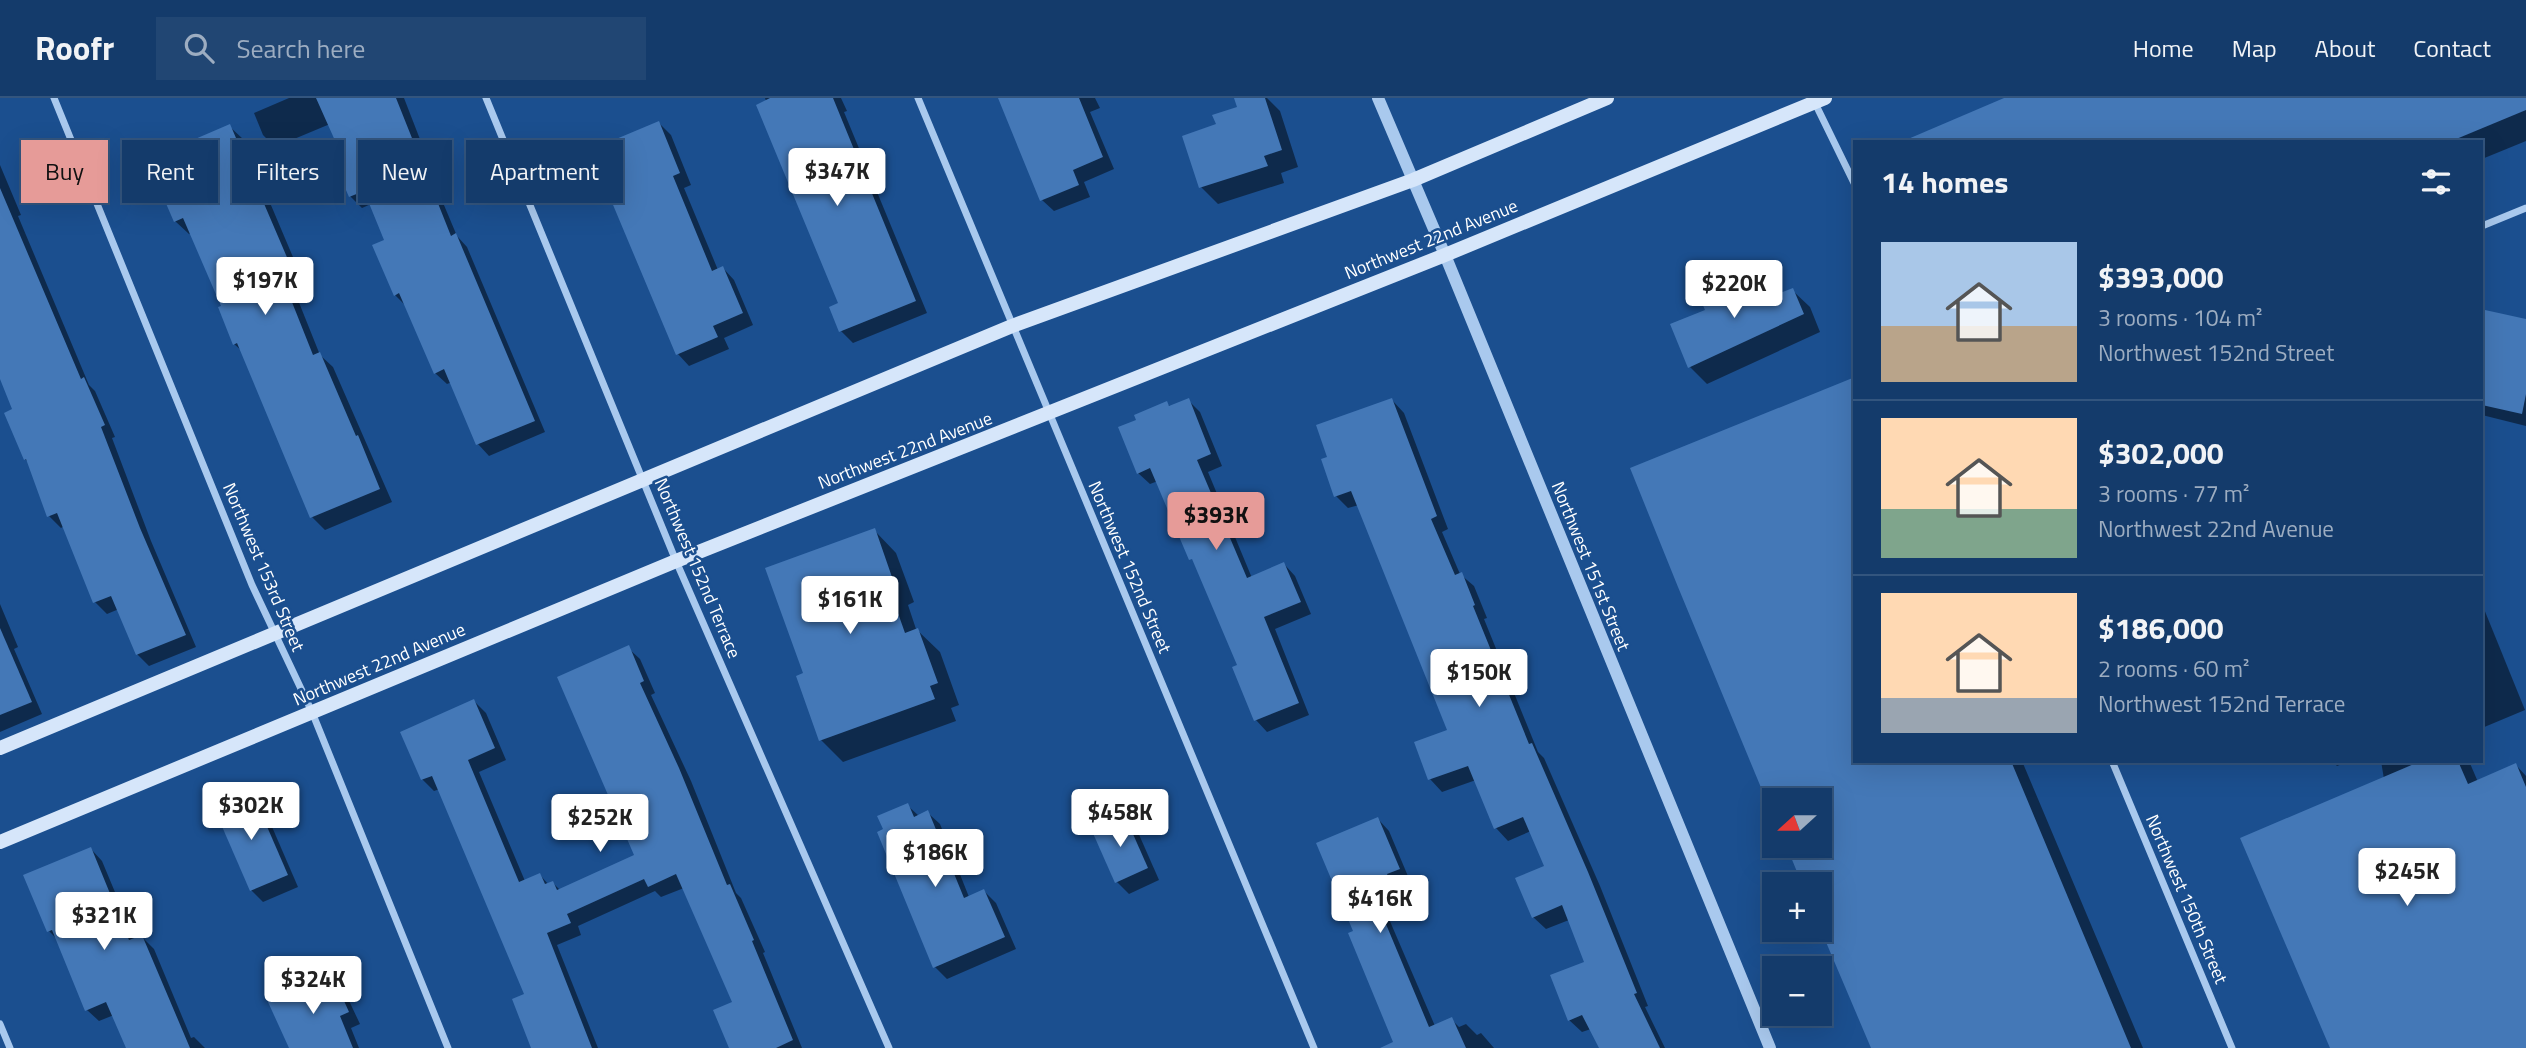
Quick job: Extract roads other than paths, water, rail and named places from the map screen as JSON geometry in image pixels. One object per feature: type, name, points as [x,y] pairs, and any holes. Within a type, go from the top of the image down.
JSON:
[{"type":"main road","points":[[0,748],[1012,326],[1413,180],[1607,98]]},
{"type":"main road","name":"Northwest 22nd Avenue","points":[[0,842],[677,561],[1445,255],[1817,99]]},
{"type":"street","name":"Northwest 153rd Street","points":[[54,98],[252,585],[312,712],[448,1048]]},
{"type":"street","name":"Northwest 152nd Terrace","points":[[486,98],[677,561],[889,1048]]},
{"type":"street","name":"Northwest 152nd Street","points":[[918,98],[1314,1048]]},
{"type":"street","name":"Northwest 151st Street","points":[[1378,98],[1770,1048]]},
{"type":"street","points":[[1817,99],[1853,180]]},
{"type":"street","points":[[2483,226],[2526,208]]},
{"type":"street","name":"Northwest 150th Street","points":[[2113,763],[2232,1048]]},
{"type":"street","points":[[0,1024],[10,1048]]}]
